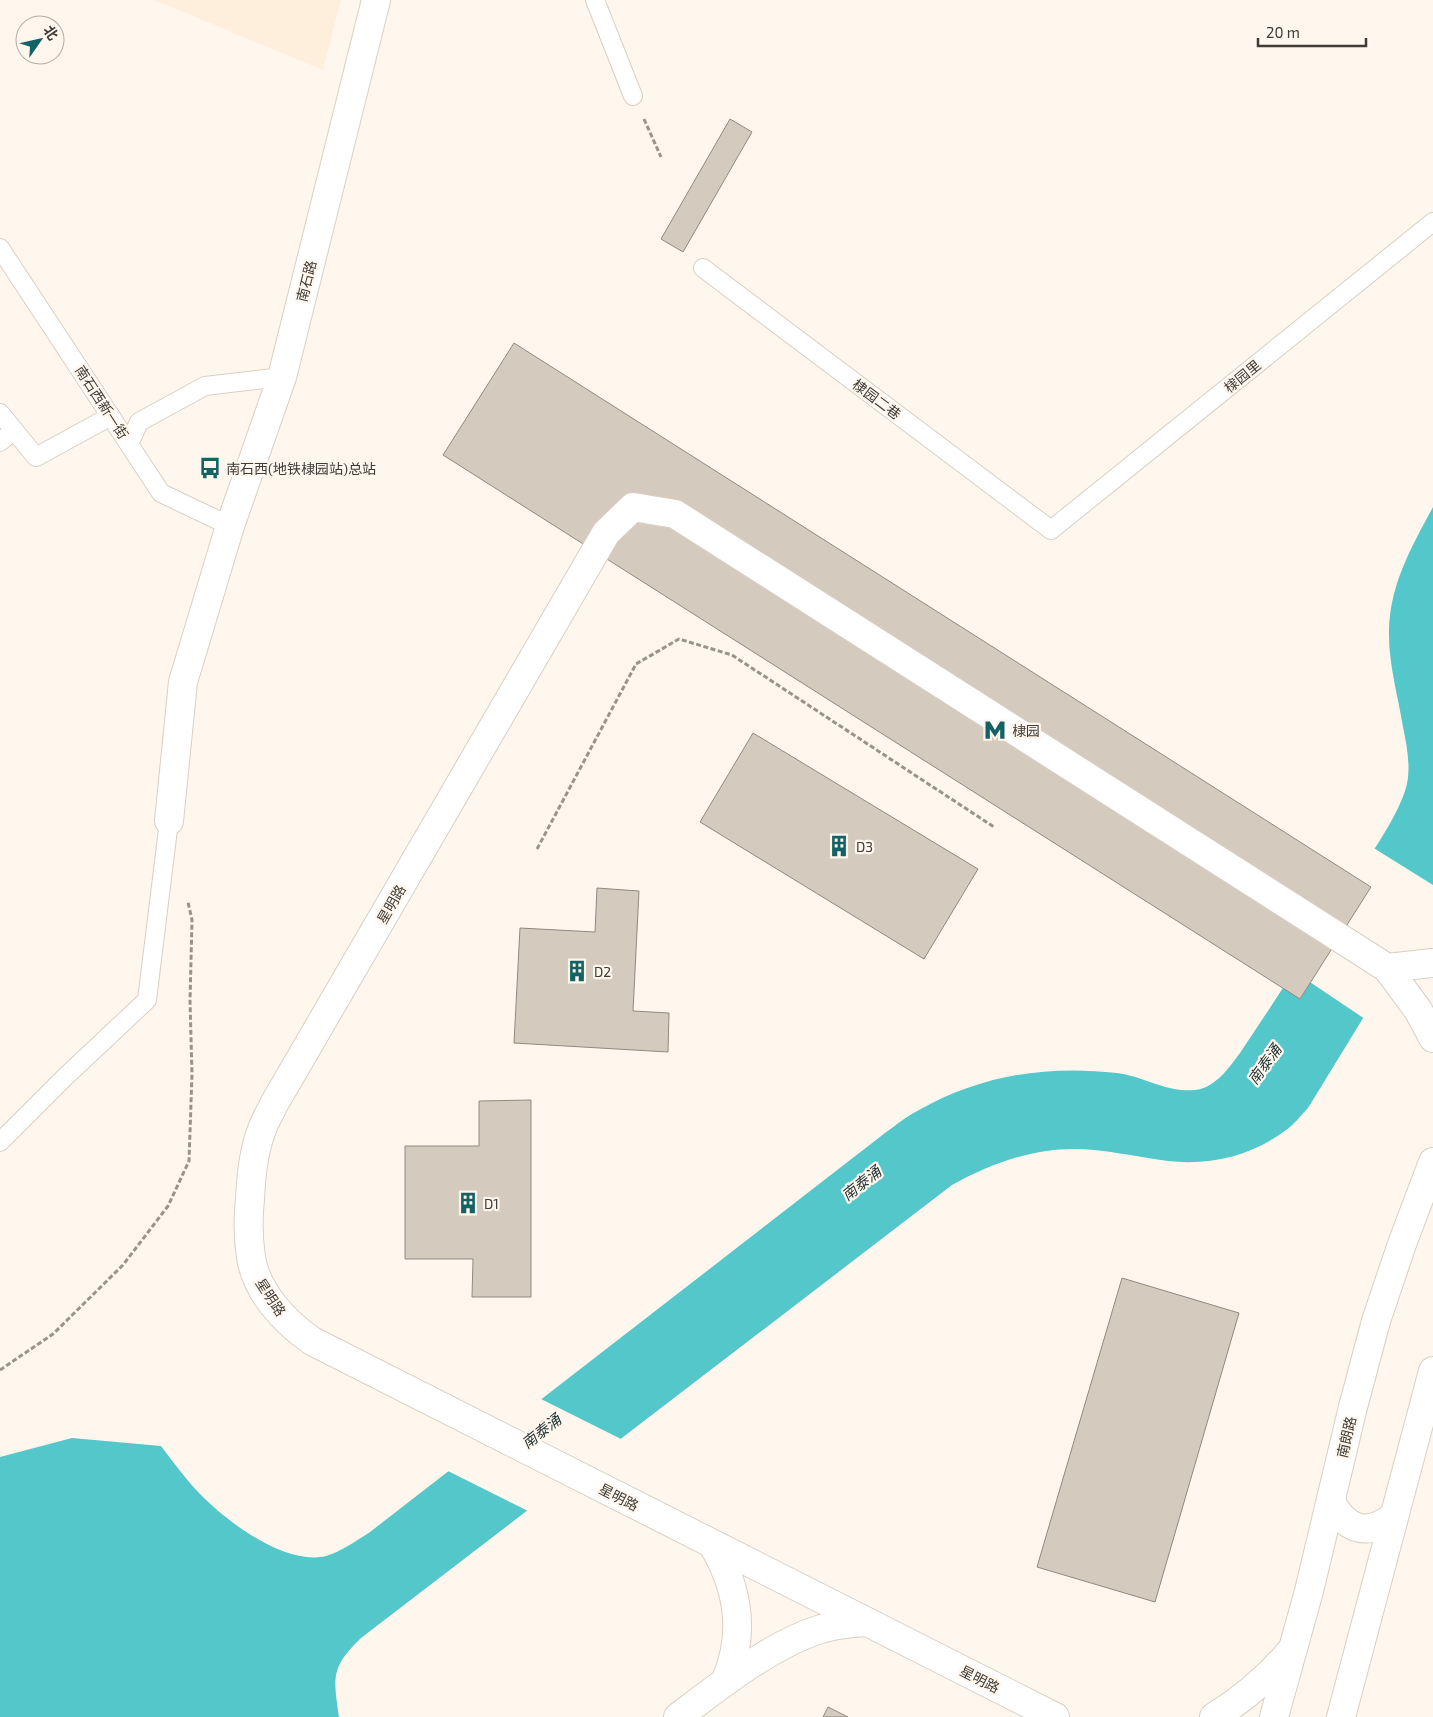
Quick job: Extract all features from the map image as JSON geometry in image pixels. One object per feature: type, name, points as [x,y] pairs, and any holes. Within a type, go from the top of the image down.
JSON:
[{"type":"street","name":"南石路","points":[[169,821],[183,682],[230,526],[282,377],[376,0]]},
{"type":"street","name":"星明路","points":[[1055,1717],[312,1342],[282,1316],[259,1280],[251,1259],[249,1210],[254,1159],[261,1131],[274,1104],[606,533],[633,507],[675,514],[1387,968]]},
{"type":"street","points":[[1387,968],[1426,964]]},
{"type":"street","points":[[1387,968],[1405,990],[1433,1038]]},
{"type":"street","name":"南朗路","points":[[1274,1717],[1331,1502],[1353,1407],[1376,1321],[1402,1244],[1433,1162]]},
{"type":"street","points":[[1341,1717],[1433,1371]]},
{"type":"street","points":[[1331,1502],[1336,1512],[1358,1528],[1375,1528],[1394,1516]]},
{"type":"street","points":[[713,1545],[725,1566],[734,1590],[737,1619],[737,1644],[733,1664],[726,1680]]},
{"type":"street","points":[[678,1717],[726,1680],[806,1635],[842,1624],[867,1622]]},
{"type":"street","points":[[1214,1717],[1246,1695],[1272,1673],[1292,1649]]},
{"type":"lane","points":[[594,0],[633,96]]},
{"type":"lane","name":"棣园里","points":[[1051,530],[1433,222]]},
{"type":"lane","name":"南石西新一街","points":[[0,248],[161,492],[230,526]]},
{"type":"lane","name":"棣园二巷","points":[[703,268],[1051,530]]},
{"type":"lane","points":[[129,444],[139,422],[205,386],[282,377]]},
{"type":"lane","points":[[0,413],[36,457],[111,416]]},
{"type":"lane","points":[[0,442],[14,430]]},
{"type":"lane","points":[[0,1142],[64,1078],[147,1000],[169,821]]},
{"type":"path","points":[[633,96],[661,157]]},
{"type":"path","points":[[537,849],[636,664],[679,639],[732,655],[994,828]]},
{"type":"path","points":[[0,1370],[53,1334],[123,1265],[168,1206],[189,1161],[192,1074],[190,1001],[192,920],[186,893]]},
{"type":"shaded area","points":[[154,0],[341,0],[323,70]]},
{"type":"water","name":"南泰涌","points":[[1433,507],[1433,904],[1308,1108],[1290,1127],[1260,1146],[1212,1161],[1178,1162],[1099,1151],[1062,1149],[1013,1158],[982,1170],[952,1185],[361,1638],[344,1657],[336,1673],[335,1682],[339,1717],[0,1717],[0,1457],[72,1438],[161,1446],[186,1478],[213,1507],[259,1540],[276,1549],[294,1555],[326,1556],[343,1549],[370,1532],[885,1133],[919,1110],[967,1088],[1015,1075],[1040,1072],[1065,1070],[1117,1073],[1165,1087],[1185,1090],[1202,1088],[1215,1081],[1226,1071],[1240,1053],[1370,856],[1387,830],[1405,791],[1408,759],[1390,654],[1390,613],[1393,597],[1404,566],[1417,536]]},
{"type":"pier","points":[[1372,847],[1433,885],[1433,909],[1365,1019],[1292,970]]},
{"type":"pier","points":[[539,1398],[623,1440],[530,1512],[446,1470]]},
{"type":"building","points":[[730,119],[752,132],[683,252],[661,239]]},
{"type":"building","points":[[514,343],[1371,887],[1300,999],[443,455]]},
{"type":"building","name":"D3","points":[[753,733],[978,869],[924,959],[700,822]]},
{"type":"building","name":"D2","points":[[597,888],[639,891],[633,1011],[669,1013],[668,1052],[514,1043],[520,928],[595,932]]},
{"type":"building","name":"D1","points":[[531,1100],[531,1297],[472,1297],[473,1259],[405,1259],[405,1146],[479,1146],[479,1101]]},
{"type":"building","points":[[1122,1278],[1239,1313],[1155,1602],[1037,1567]]},
{"type":"building","points":[[828,1707],[848,1717],[823,1717]]},
{"type":"place","name":"南石西(地铁棣园站)总站","points":[[210,468]]},
{"type":"place","name":"棣园","points":[[995,730]]},
{"type":"place","name":"D3","points":[[839,846]]},
{"type":"place","name":"D2","points":[[577,971]]},
{"type":"place","name":"D1","points":[[468,1203]]}]
